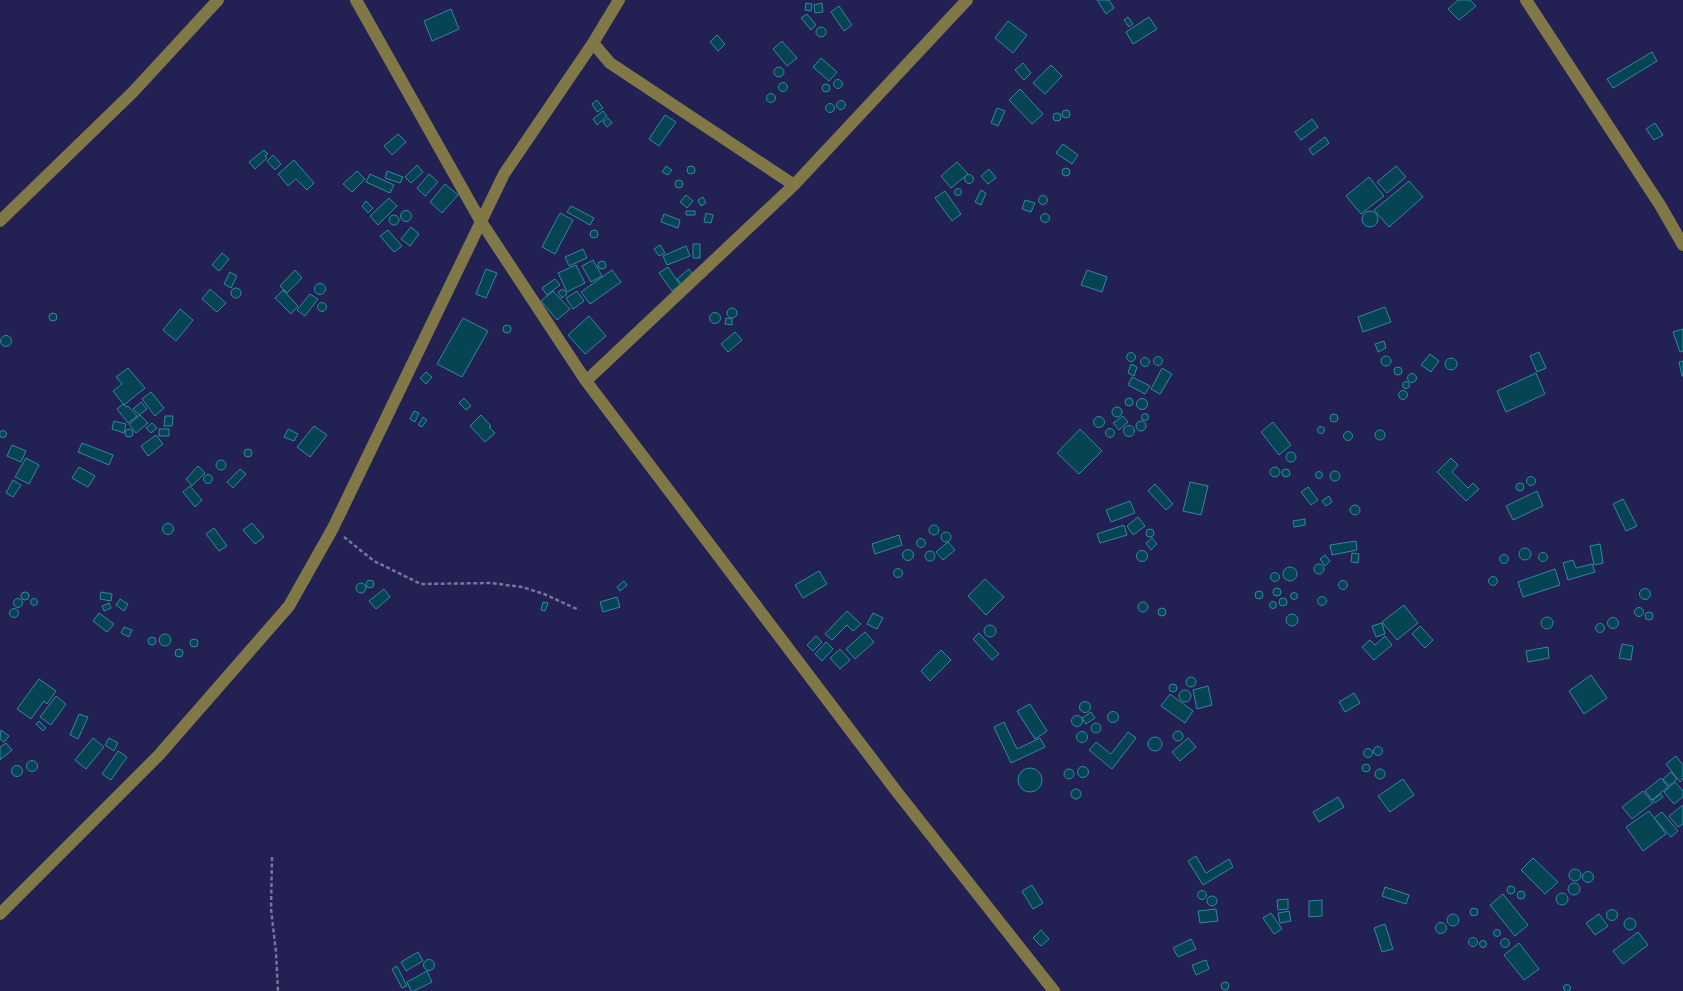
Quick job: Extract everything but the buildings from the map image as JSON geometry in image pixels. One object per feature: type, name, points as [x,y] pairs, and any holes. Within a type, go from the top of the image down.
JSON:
[{"type":"street","points":[[0,220],[133,92],[218,0]]},
{"type":"street","points":[[356,0],[480,220],[586,381],[897,792],[1054,991]]},
{"type":"street","points":[[0,914],[159,755],[289,606],[333,528],[480,220],[504,174],[620,0]]},
{"type":"street","points":[[586,381],[794,185],[966,0]]},
{"type":"street","points":[[1526,0],[1683,245]]},
{"type":"street","points":[[593,43],[610,63],[794,185]]},
{"type":"path","points":[[333,528],[374,561],[421,584],[491,583],[522,587],[544,594],[579,610]]},
{"type":"path","points":[[272,857],[270,909],[276,952],[278,991]]}]
